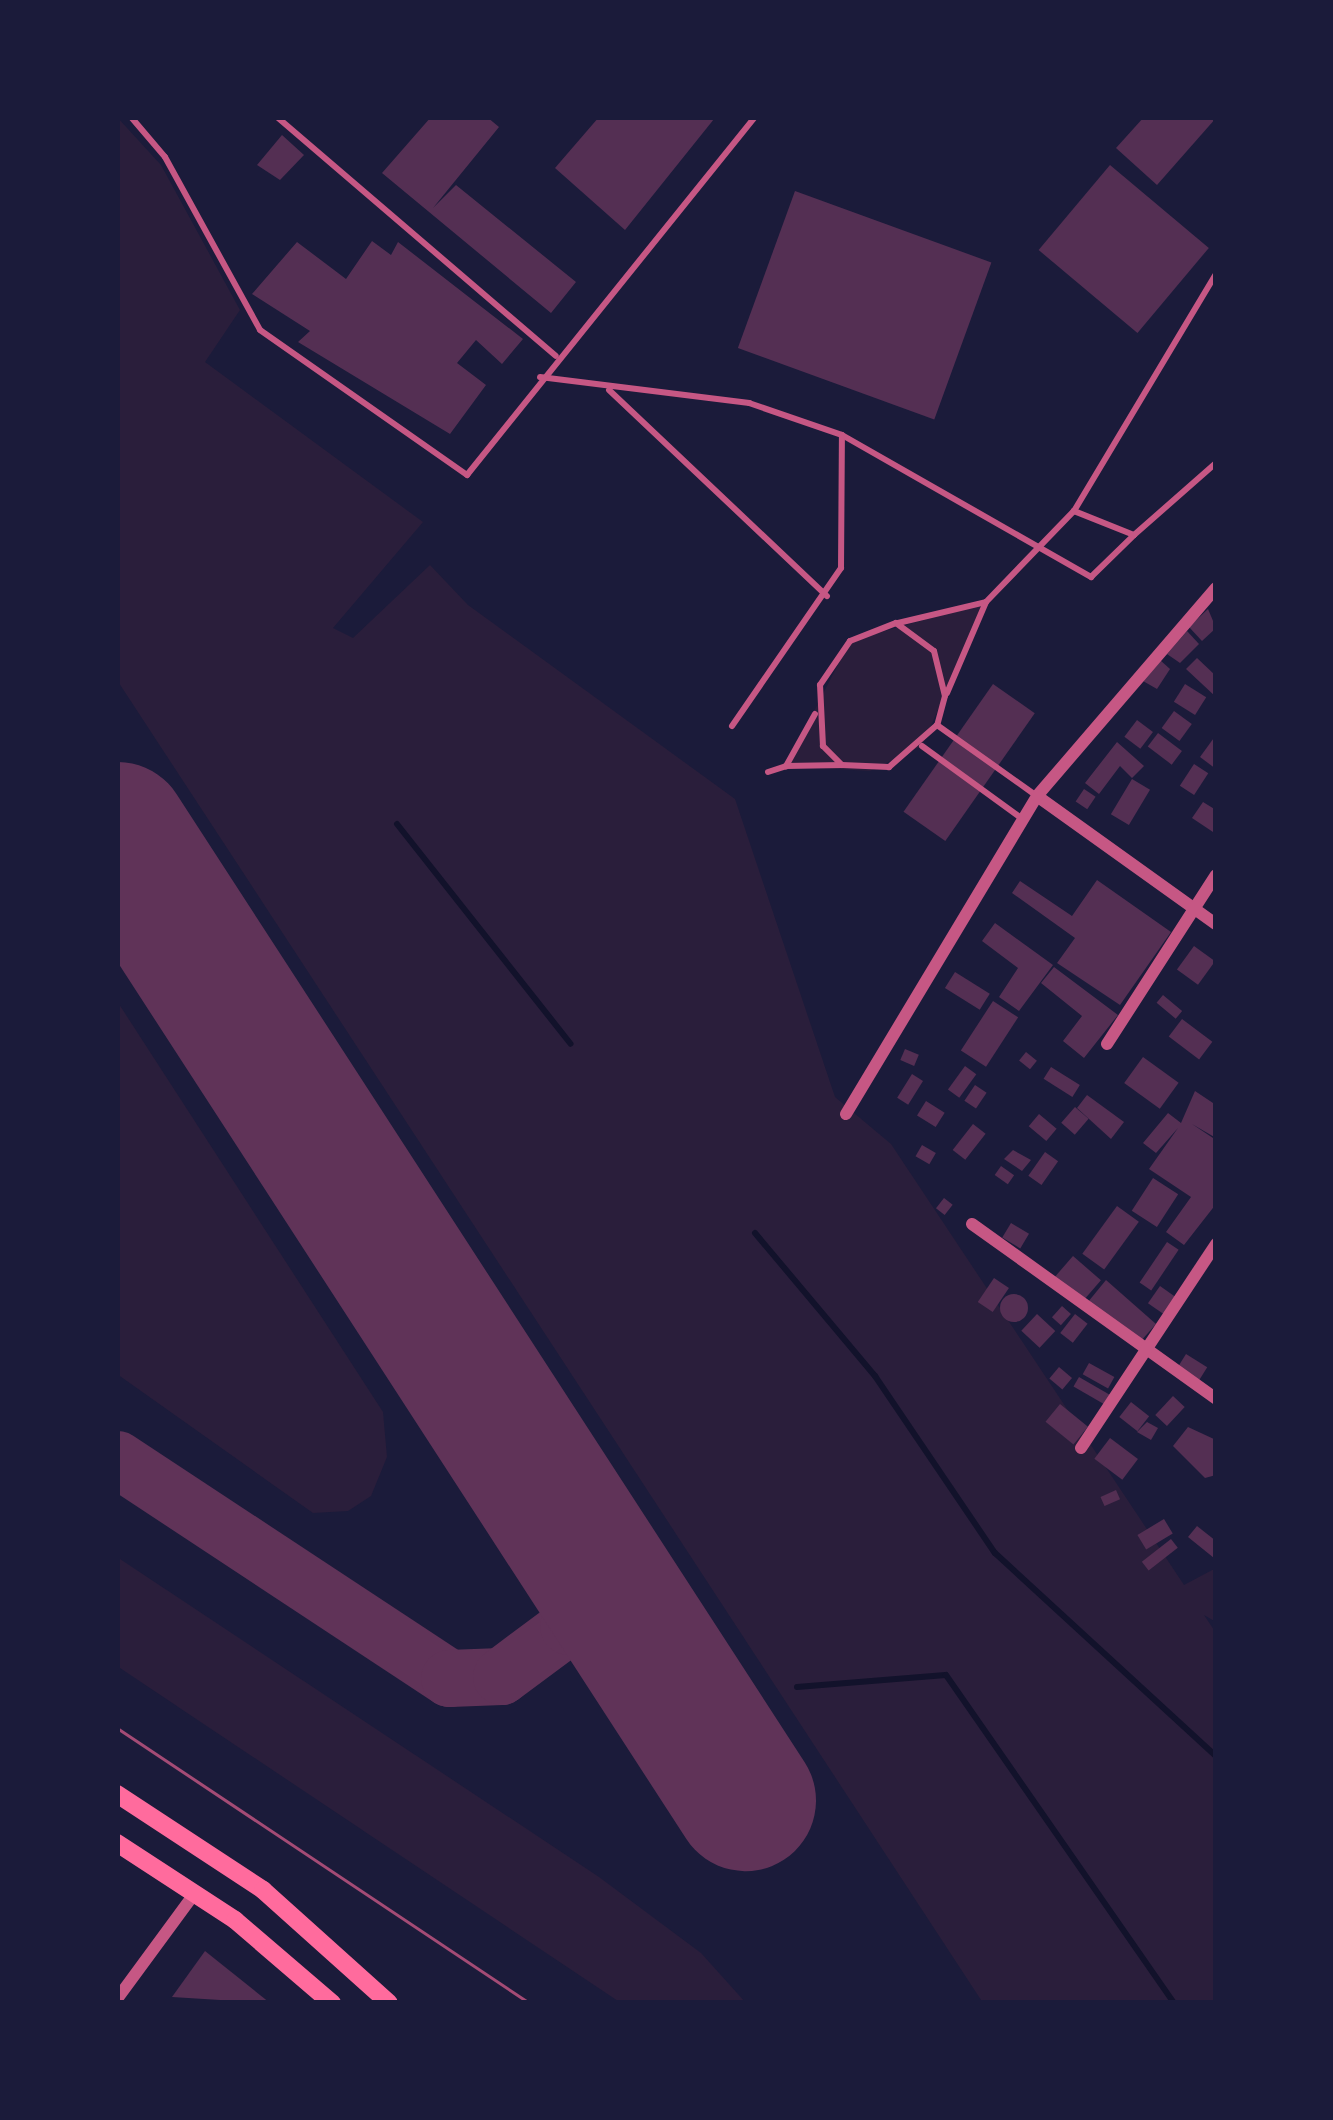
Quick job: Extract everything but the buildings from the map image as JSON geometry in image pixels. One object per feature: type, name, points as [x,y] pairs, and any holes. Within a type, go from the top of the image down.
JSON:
[{"type":"main road","points":[[117,1794],[263,1890],[389,2003]]},
{"type":"main road","points":[[117,1843],[194,1894],[332,2003]]},
{"type":"street","points":[[846,1114],[1037,796],[1216,587]]},
{"type":"street","points":[[1037,796],[1216,924]]},
{"type":"street","points":[[1107,1043],[1216,874]]},
{"type":"street","points":[[972,1223],[1216,1399]]},
{"type":"street","points":[[1081,1448],[1216,1244]]},
{"type":"street","points":[[117,2000],[194,1894]]},
{"type":"lane","points":[[131,117],[165,157],[260,330],[466,475],[556,356],[755,117]]},
{"type":"lane","points":[[278,117],[556,356]]},
{"type":"lane","points":[[768,772],[786,766],[889,767],[922,746],[937,725],[986,602],[1074,511],[1216,274]]},
{"type":"lane","points":[[540,377],[609,390],[749,403],[842,435],[1091,577],[1216,463]]},
{"type":"lane","points":[[609,390],[826,596]]},
{"type":"lane","points":[[731,726],[826,596],[841,568],[842,435]]},
{"type":"lane","points":[[1074,511],[1134,535]]},
{"type":"lane","points":[[786,766],[850,641],[896,623],[986,602]]},
{"type":"lane","points":[[896,623],[934,651],[945,696]]},
{"type":"lane","points":[[816,710],[823,746],[842,765]]},
{"type":"lane","points":[[937,725],[1037,796]]},
{"type":"lane","points":[[922,746],[1023,819]]},
{"type":"shaded area","points":[[117,117],[161,165],[240,310],[205,362],[423,522],[333,628],[353,638],[430,565],[468,605],[735,799],[835,1097],[891,1144],[1184,1585],[1216,1568],[1216,1622],[1204,1615],[1216,1633],[1216,2003],[983,2003],[117,680]]},
{"type":"shaded area","points":[[986,602],[922,746],[870,771],[786,766],[850,641]]},
{"type":"shaded area","points":[[117,1001],[383,1412],[387,1457],[371,1496],[348,1511],[313,1513],[117,1374]]},
{"type":"shaded area","points":[[117,1557],[599,1877],[701,1953],[746,2003],[621,2003],[117,1666]]},
{"type":"waterway","points":[[397,824],[571,1044]]},
{"type":"waterway","points":[[755,1233],[875,1376],[995,1553],[1216,1756]]},
{"type":"waterway","points":[[797,1687],[946,1675],[1174,2003]]},
{"type":"taxiway","points":[[117,1459],[449,1678],[501,1676],[568,1626],[580,1579],[557,1510]]},
{"type":"runway","points":[[117,832],[745,1800]]},
{"type":"tram line","points":[[117,1728],[530,2003]]}]
